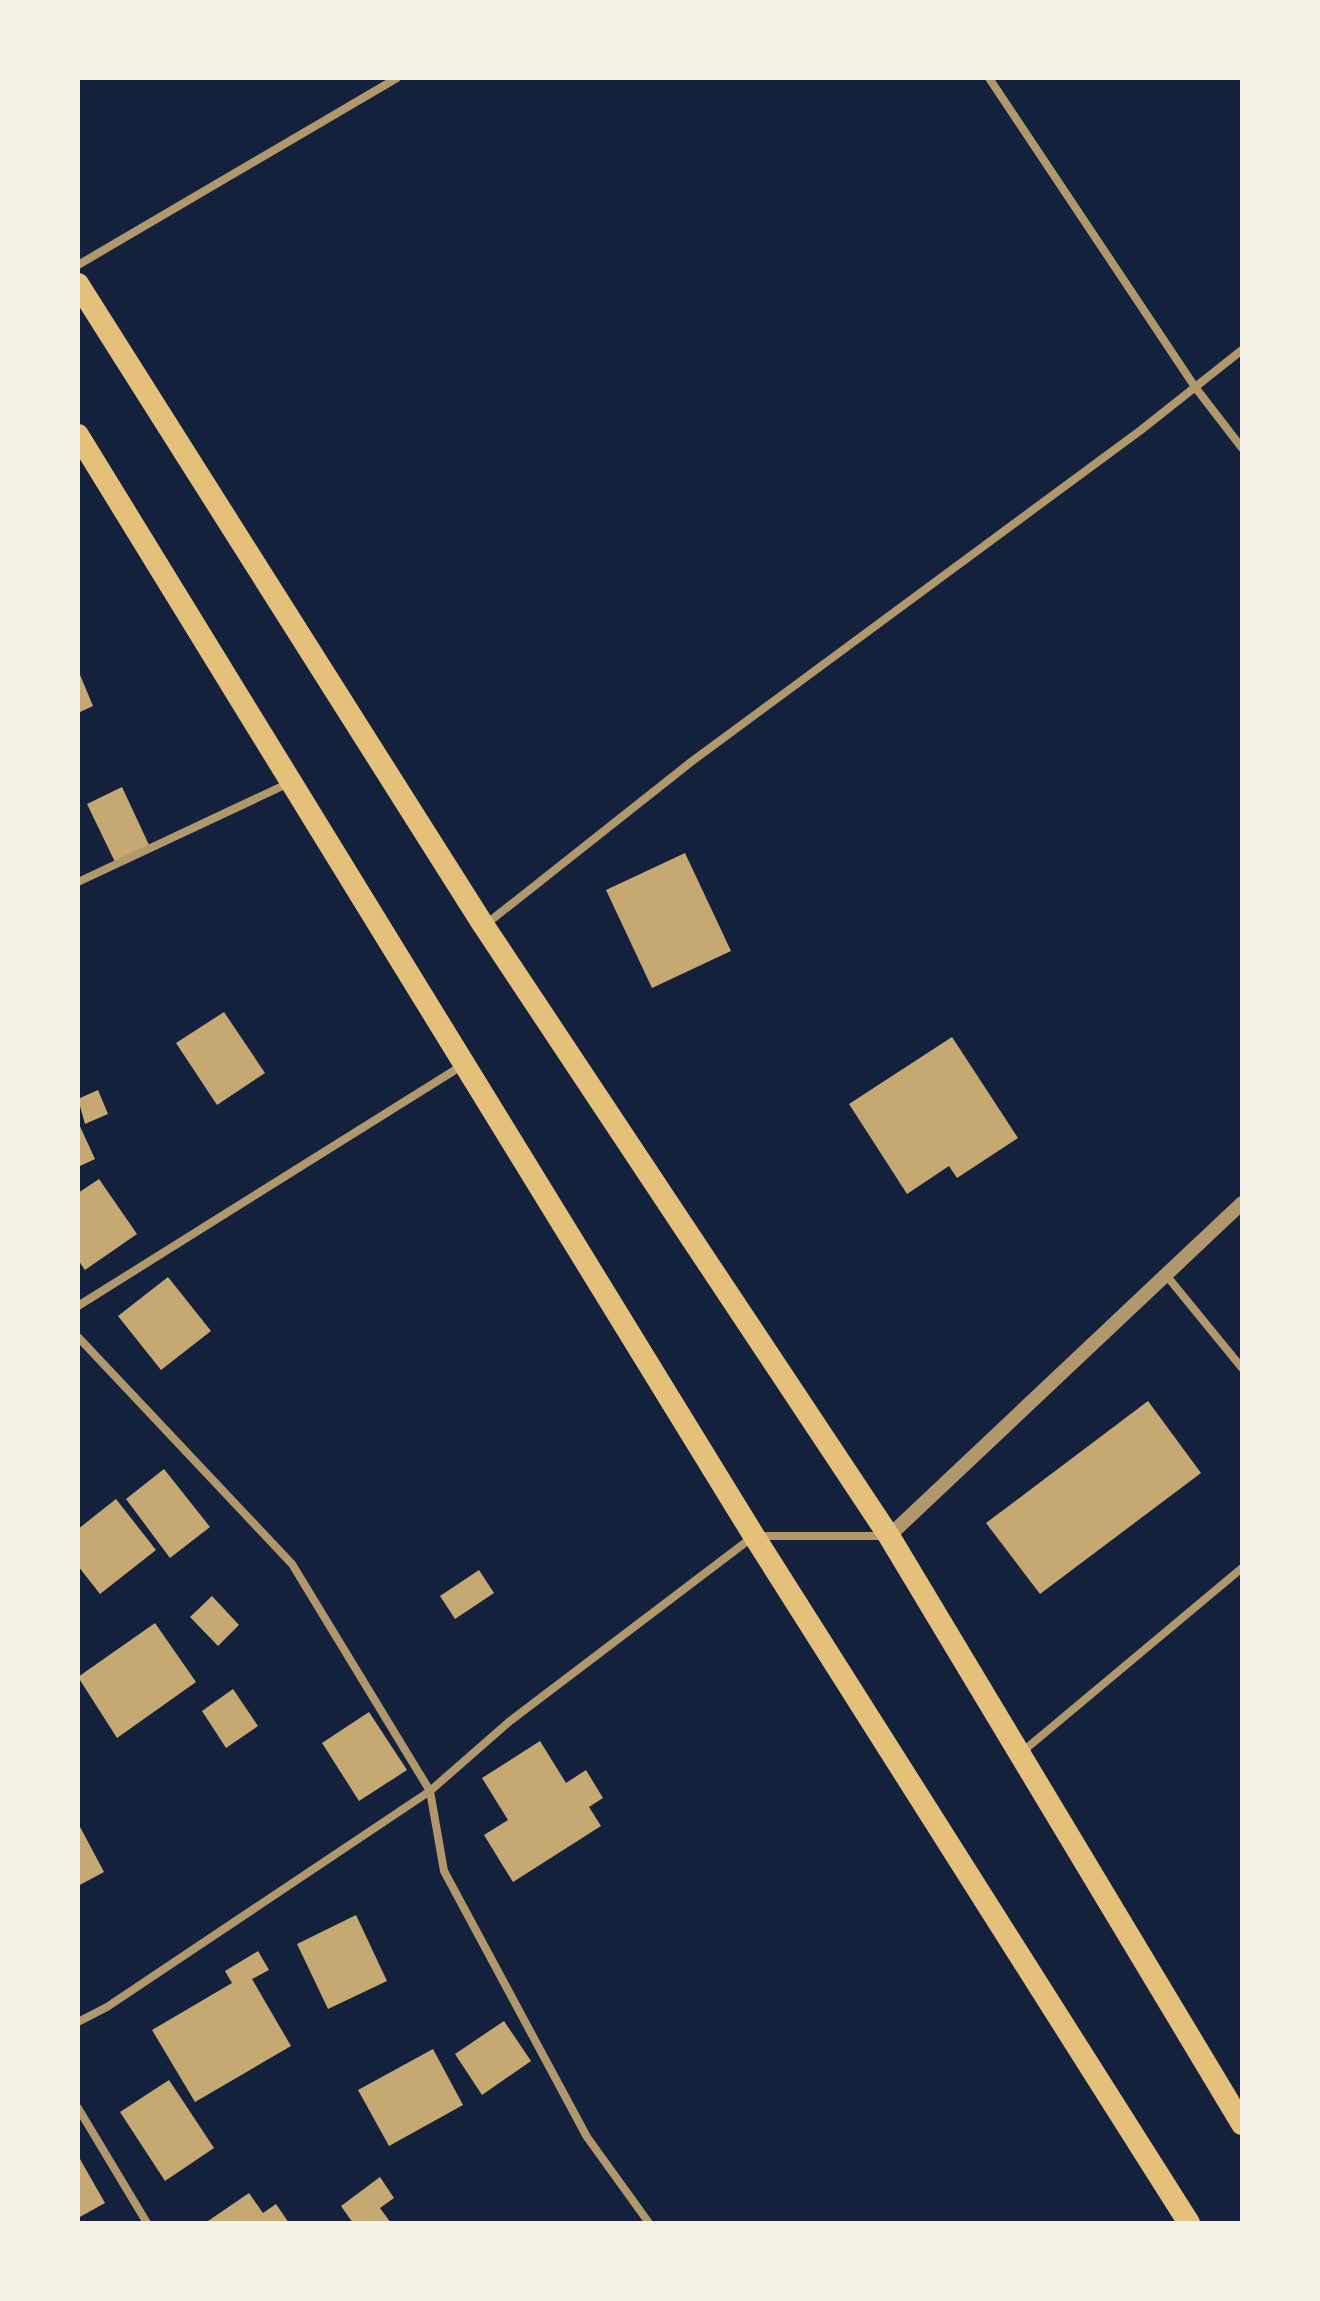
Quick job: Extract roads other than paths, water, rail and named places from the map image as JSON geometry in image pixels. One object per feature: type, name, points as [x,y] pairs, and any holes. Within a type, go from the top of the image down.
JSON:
[{"type":"highway","points":[[78,284],[484,926],[889,1536],[1242,2124]]},
{"type":"highway","points":[[78,435],[754,1536],[1189,2223]]},
{"type":"street","points":[[78,265],[397,78]]},
{"type":"street","points":[[989,78],[1195,387],[1242,448]]},
{"type":"street","points":[[484,926],[691,762],[1242,350]]},
{"type":"street","points":[[78,882],[289,783]]},
{"type":"street","points":[[78,1306],[463,1065]]},
{"type":"street","points":[[78,2022],[107,2007],[430,1791],[510,1721],[754,1536],[889,1536],[1242,1203]]},
{"type":"street","points":[[1166,1275],[1242,1368]]},
{"type":"street","points":[[78,1337],[292,1564],[430,1791],[444,1871],[587,2137],[649,2223]]},
{"type":"street","points":[[1020,1754],[1242,1568]]},
{"type":"street","points":[[78,2108],[147,2223]]}]
